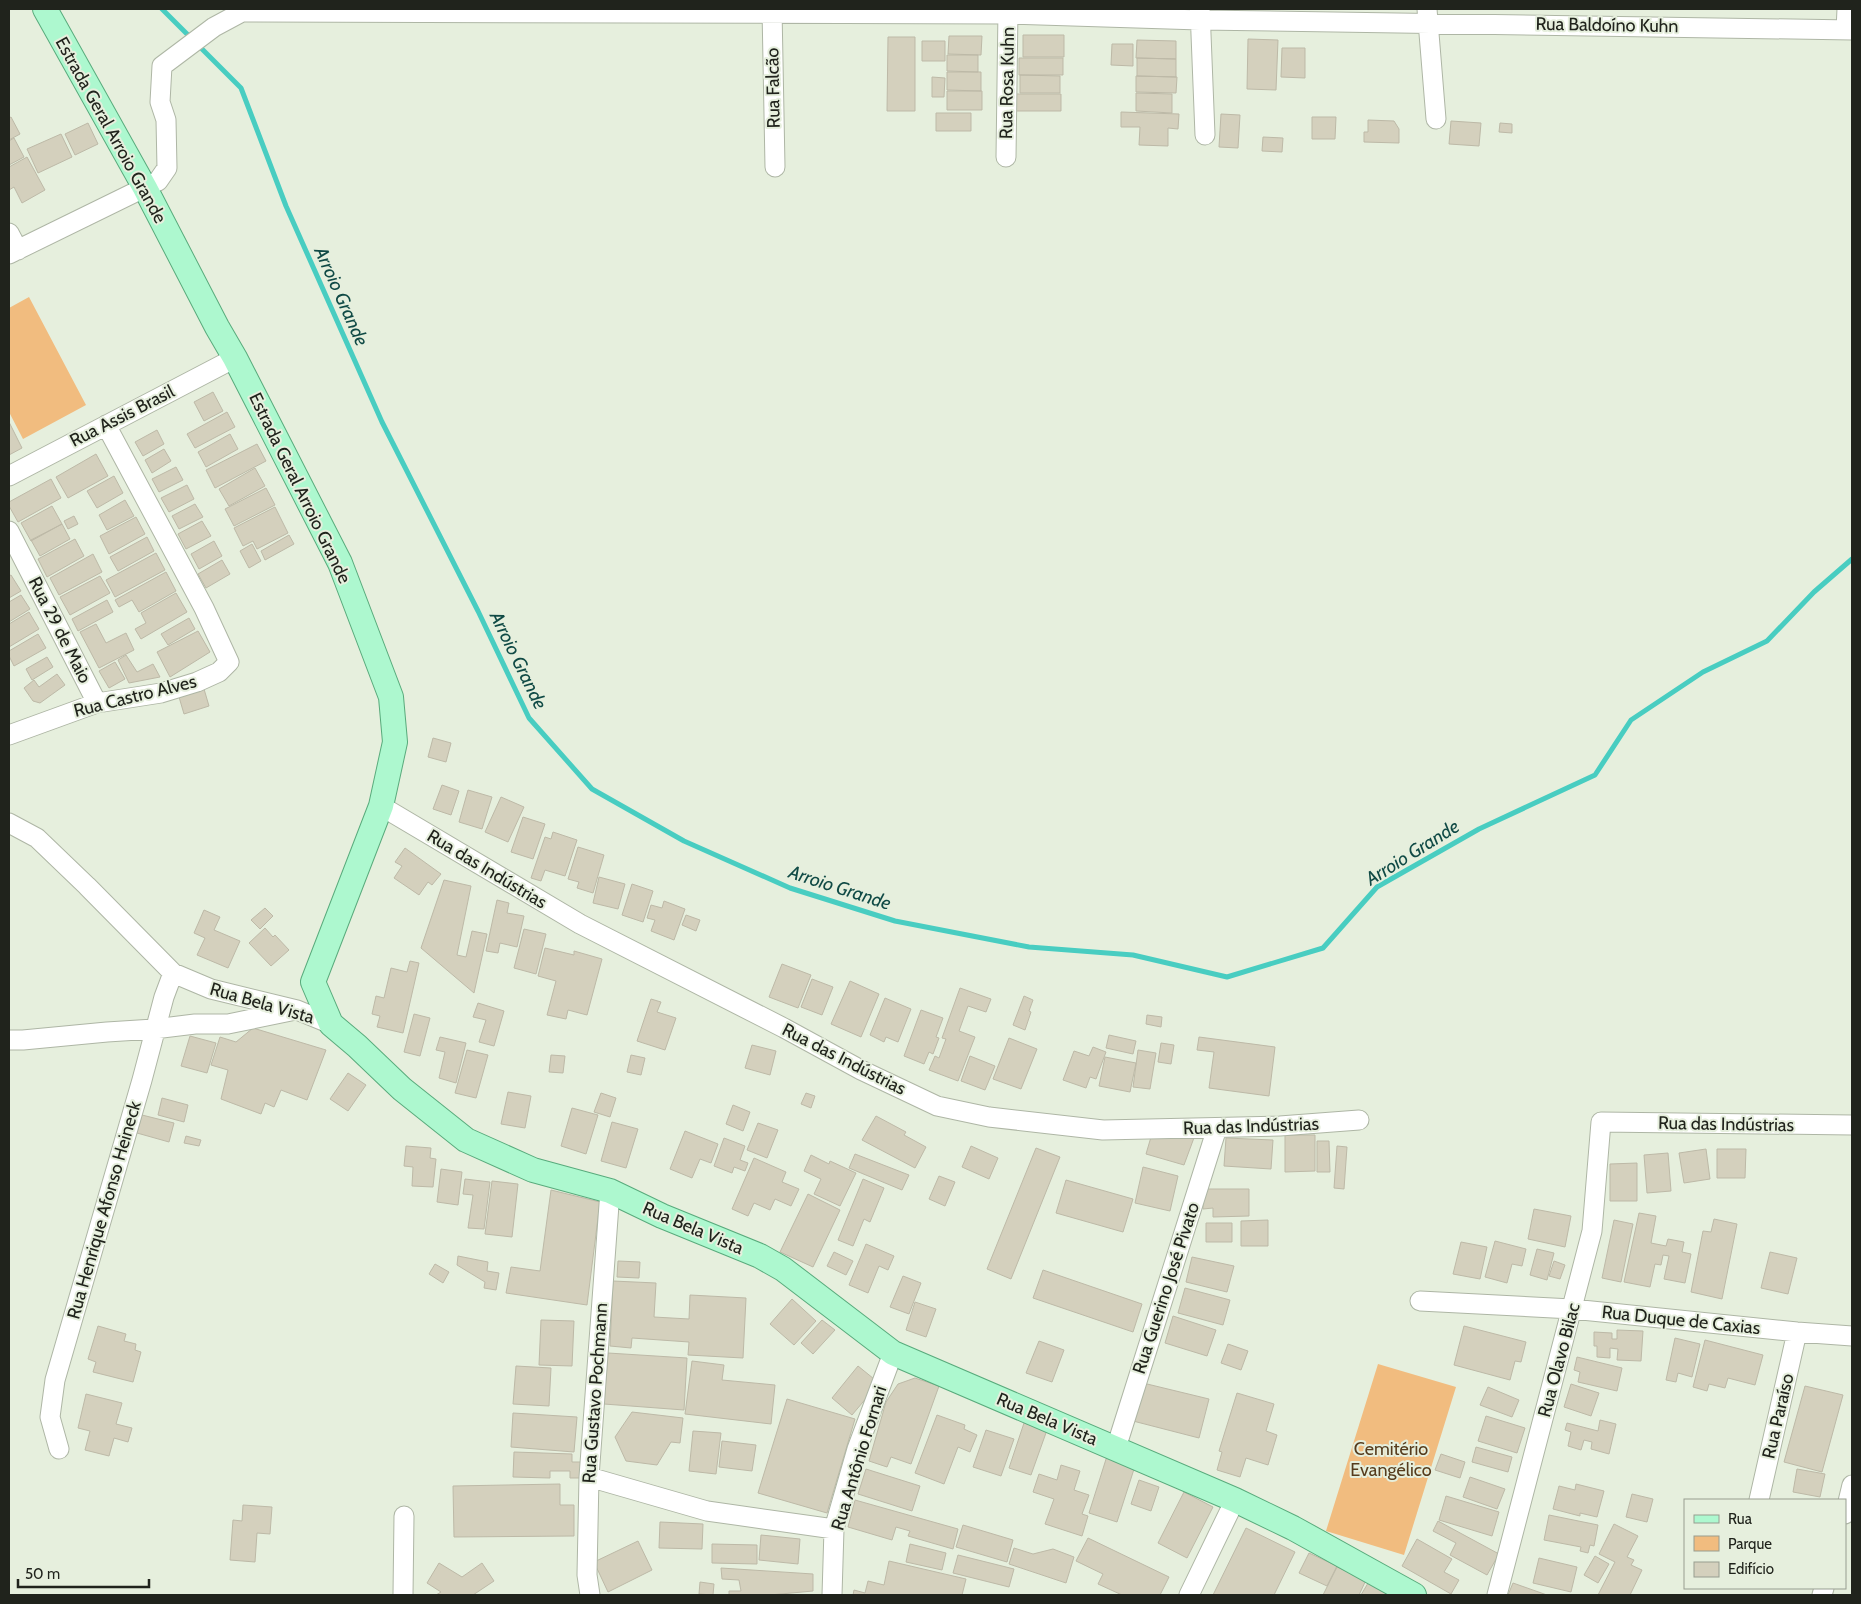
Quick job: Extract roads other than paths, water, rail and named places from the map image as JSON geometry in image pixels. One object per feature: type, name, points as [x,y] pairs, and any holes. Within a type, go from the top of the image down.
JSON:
[{"type":"main road","name":"Estrada Geral Arroio Grande","points":[[45,9],[145,188],[235,358],[340,564],[391,697],[395,742],[381,806],[313,982],[331,1024]]},
{"type":"main road","name":"Rua Bela Vista","points":[[331,1024],[402,1089],[466,1140],[533,1170],[610,1191],[662,1216],[760,1256],[782,1269],[893,1353],[1235,1500],[1293,1528],[1414,1595]]},
{"type":"street","points":[[1847,9],[1849,30]]},
{"type":"street","name":"Rua Baldoíno Kuhn","points":[[145,188],[158,181],[168,168],[166,120],[160,102],[162,66],[214,27],[242,12],[772,11],[1427,15],[1849,30]]},
{"type":"street","name":"Rua Falcão","points":[[772,11],[775,166]]},
{"type":"street","name":"Rua Rosa Kuhn","points":[[1006,157],[1008,12]]},
{"type":"street","points":[[1200,14],[1205,135]]},
{"type":"street","points":[[1427,15],[1436,119]]},
{"type":"street","points":[[9,233],[13,252],[145,188]]},
{"type":"street","name":"Rua Assis Brasil","points":[[9,476],[235,358]]},
{"type":"street","name":"Rua Castro Alves","points":[[9,734],[97,703],[161,693],[197,682],[219,672],[230,662],[204,608],[106,425]]},
{"type":"street","name":"Rua 29 de Maio","points":[[9,531],[97,703]]},
{"type":"street","name":"Rua das Indústrias","points":[[381,806],[580,924],[862,1070],[937,1106],[988,1117],[1103,1130],[1280,1126],[1359,1120]]},
{"type":"street","name":"Rua Bela Vista","points":[[9,823],[37,838],[173,973],[211,989],[297,1010],[331,1024]]},
{"type":"street","name":"Rua Henrique Afonso Heineck","points":[[59,1449],[50,1417],[55,1380],[142,1080],[154,1029],[173,973]]},
{"type":"street","points":[[9,1040],[195,1024],[228,1024],[297,1010]]},
{"type":"street","name":"Rua das Indústrias","points":[[1601,1122],[1852,1125]]},
{"type":"street","name":"Rua Olavo Bilac","points":[[1497,1595],[1592,1231],[1601,1122]]},
{"type":"street","name":"Rua Guerino José Pivato","points":[[1116,1448],[1217,1128]]},
{"type":"street","name":"Rua Gustavo Pochmann","points":[[590,1595],[587,1575],[589,1477],[610,1191]]},
{"type":"street","name":"Rua Duque de Caxias","points":[[1420,1301],[1572,1309],[1852,1336]]},
{"type":"street","name":"Rua Paraíso","points":[[1759,1499],[1797,1332]]},
{"type":"street","name":"Rua Antônio Fornari","points":[[832,1595],[834,1529],[858,1449],[893,1353]]},
{"type":"street","points":[[589,1477],[707,1511],[834,1529]]},
{"type":"street","points":[[1846,1510],[1852,1485]]},
{"type":"street","points":[[1189,1595],[1235,1500]]},
{"type":"street","points":[[403,1595],[404,1516]]},
{"type":"waterway","name":"Arroio Grande","points":[[162,9],[192,39]]},
{"type":"waterway","name":"Arroio Grande","points":[[198,45],[241,88],[286,206],[382,422],[478,611],[529,718],[592,789],[684,841],[790,888],[895,921],[1029,947],[1133,955],[1227,977],[1323,948],[1377,887],[1479,829],[1595,775],[1631,720],[1703,672],[1767,641],[1814,592],[1852,559]]},
{"type":"park label","name":"Cemitério Evangélico","points":[[1391,1459]]}]
